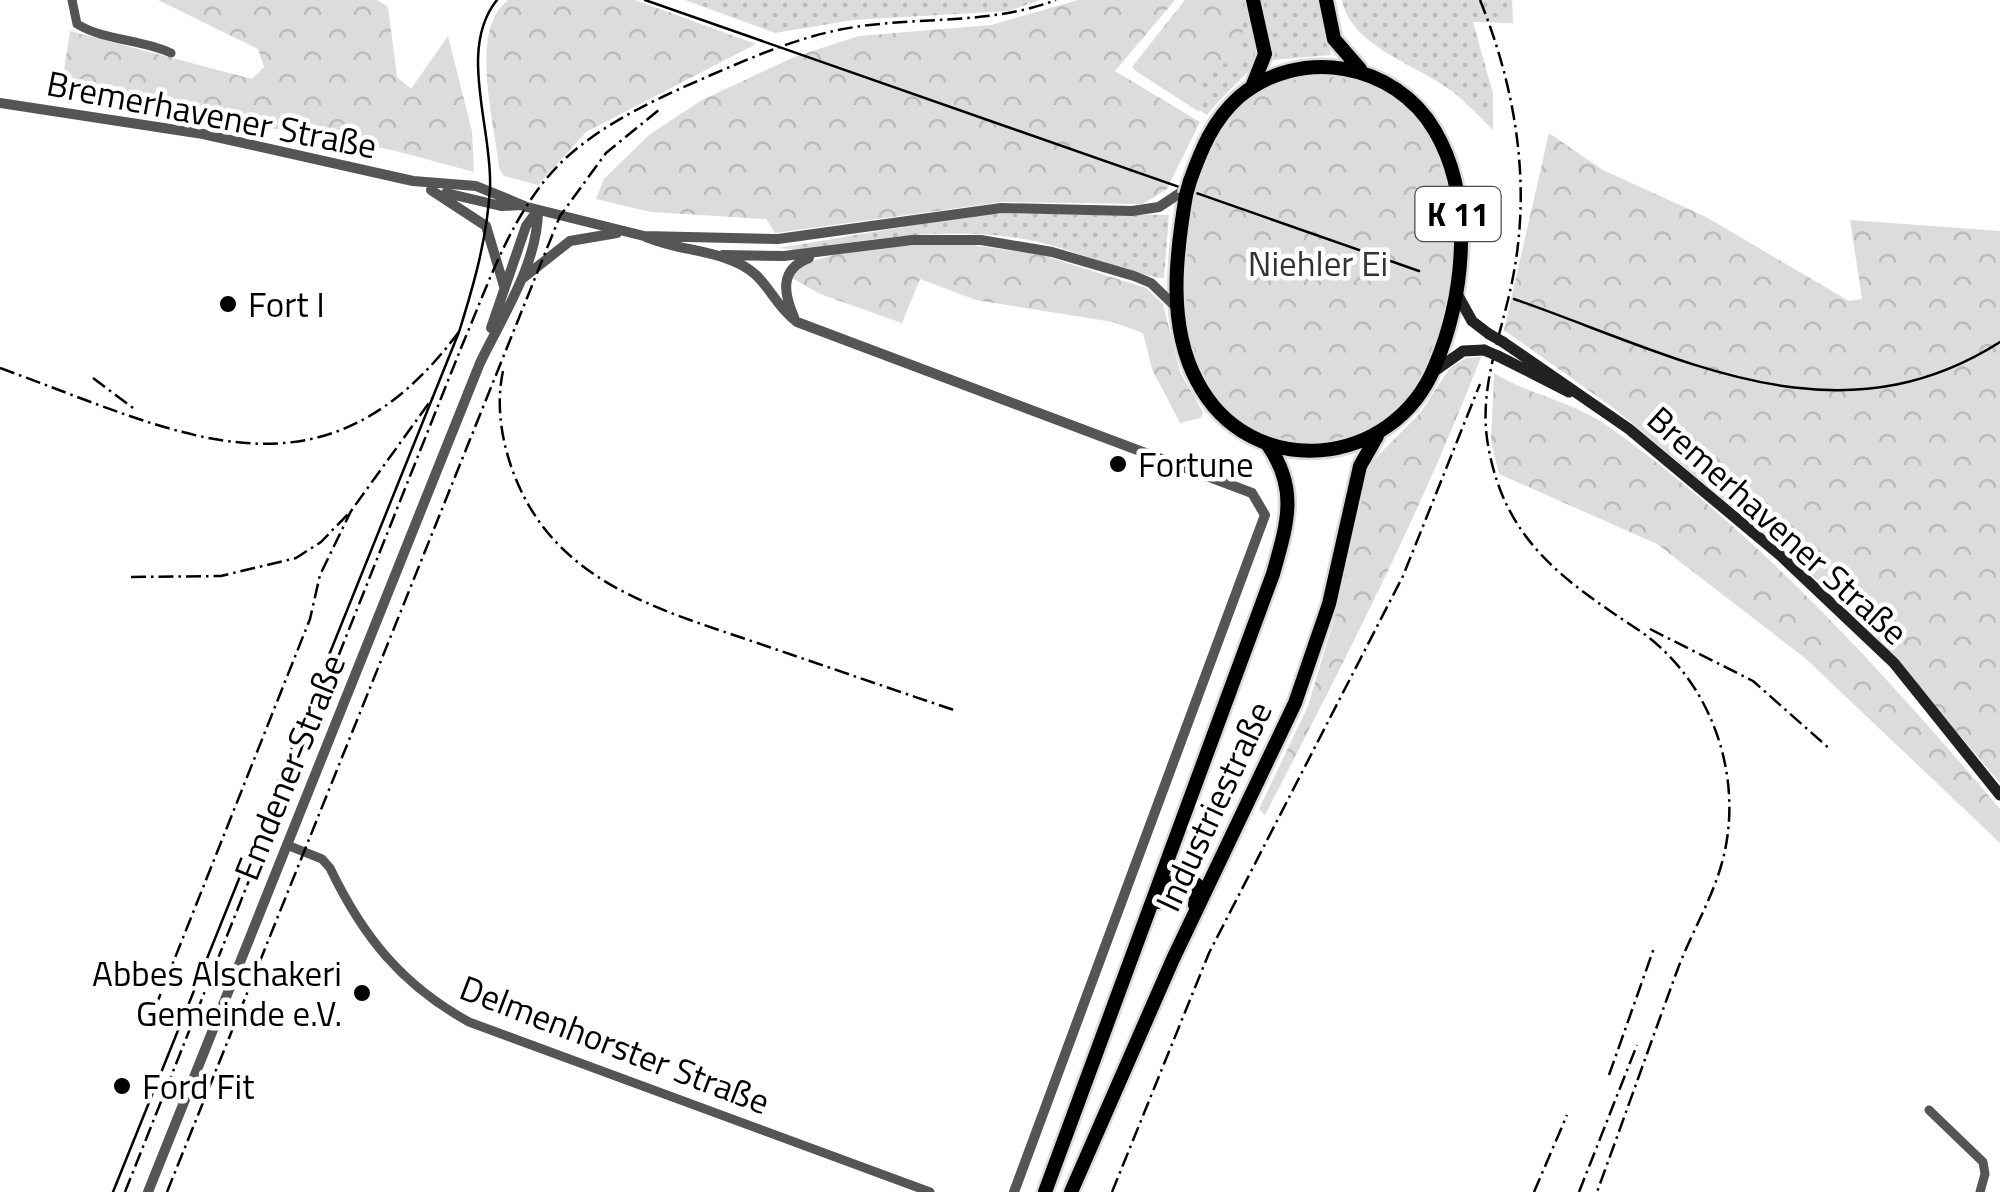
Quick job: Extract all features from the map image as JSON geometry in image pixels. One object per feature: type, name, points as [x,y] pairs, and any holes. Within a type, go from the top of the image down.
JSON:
[{"type":"highway","points":[[1252,88],[1265,54],[1253,0]]},
{"type":"highway","points":[[1326,0],[1339,48],[1378,79]]},
{"type":"highway","name":"K 11","points":[[1316,66],[1378,79],[1421,111],[1443,146],[1458,210],[1456,292],[1447,336],[1415,403],[1383,432],[1328,452],[1292,451],[1267,444],[1217,410],[1190,362],[1179,310],[1177,252],[1185,190],[1213,128],[1252,88],[1284,72],[1316,66]]},
{"type":"highway","name":"Industriestraße","points":[[1072,1192],[1182,940],[1295,703],[1329,604],[1360,466],[1383,432]]},
{"type":"highway","name":"Industriestraße","points":[[1045,1192],[1280,549],[1288,485],[1283,468],[1267,444]]},
{"type":"highway","points":[[1146,919],[1173,882],[1194,880],[1198,896],[1182,940]]},
{"type":"main road","name":"Bremerhavener Straße","points":[[1456,292],[1472,320],[1488,334],[1587,398],[1750,530],[1858,628],[1894,664],[2000,795]]},
{"type":"main road","name":"Bremerhavener Straße","points":[[1432,373],[1452,355],[1484,350],[1545,383],[1587,398]]},
{"type":"street","points":[[72,0],[77,24],[89,32],[153,44],[172,53]]},
{"type":"street","name":"Bremerhavener Straße","points":[[0,103],[203,134],[412,180],[476,186],[522,206],[733,262],[756,275],[777,307],[797,322],[1252,493],[1264,515],[1253,550]]},
{"type":"street","name":"Bremerhavener Straße","points":[[412,180],[431,190],[485,204],[522,206]]},
{"type":"street","points":[[431,190],[486,226],[504,286]]},
{"type":"street","name":"Bremerhavener Straße","points":[[638,234],[778,239],[1001,208],[1148,210],[1185,190]]},
{"type":"street","name":"Emdener Straße","points":[[480,362],[526,226],[538,210]]},
{"type":"street","name":"Emdener Straße","points":[[148,1192],[480,362],[519,282],[538,229],[538,210]]},
{"type":"street","name":"Emdener Straße","points":[[519,282],[539,261],[570,240],[638,234]]},
{"type":"street","name":"Bremerhavener Straße","points":[[756,256],[778,239]]},
{"type":"street","name":"Bremerhavener Straße","points":[[708,255],[826,253],[928,239],[1016,244],[1134,276],[1150,283],[1179,310]]},
{"type":"street","name":"Bremerhavener Straße","points":[[797,322],[787,300],[786,280],[797,263],[826,253]]},
{"type":"street","points":[[756,256],[756,275]]},
{"type":"street","name":"Industriestraße","points":[[1014,1192],[1253,550]]},
{"type":"street","name":"Delmenhorster Straße","points":[[287,845],[322,860],[330,868],[374,946],[401,976],[433,1002],[470,1022],[930,1192]]},
{"type":"street","points":[[1929,1110],[1983,1162],[1980,1192]]},
{"type":"green space","points":[[158,0],[377,0],[388,7],[397,77],[411,89],[448,36],[472,131],[474,172],[392,150],[61,90],[70,31],[252,79],[264,67],[258,49]]},
{"type":"green space","points":[[508,0],[635,0],[756,44],[586,132],[538,185],[504,176],[499,168],[487,55],[496,14]]},
{"type":"green space","points":[[685,0],[1040,0],[1009,11],[853,20],[775,33]]},
{"type":"green space","points":[[1078,0],[1175,0],[1115,71],[1200,122],[1167,189],[1143,204],[1002,202],[775,233],[766,219],[651,212],[596,199],[604,179],[650,134],[702,100],[794,57],[859,36],[991,25]]},
{"type":"green space","points":[[1185,0],[1244,0],[1255,44],[1252,66],[1207,115],[1132,67]]},
{"type":"green space","points":[[1186,0],[1237,0],[1243,27],[1241,58],[1233,65],[1218,62],[1216,71],[1200,80],[1199,112],[1133,69]]},
{"type":"green space","points":[[1258,0],[1320,0],[1331,55],[1272,60]]},
{"type":"green space","points":[[1342,0],[1512,0],[1513,23],[1473,22],[1493,93],[1493,130],[1453,92],[1388,54],[1358,31]]},
{"type":"green space","name":"Niehler Ei","points":[[1325,72],[1358,78],[1389,91],[1428,134],[1449,191],[1455,256],[1445,321],[1420,379],[1381,422],[1329,444],[1265,436],[1248,428],[1221,405],[1196,359],[1184,295],[1193,197],[1216,137],[1233,112],[1261,89]]},
{"type":"green space","points":[[1549,133],[1603,170],[1706,217],[1849,301],[1862,299],[1850,220],[2000,231],[2000,783],[1871,631],[1799,563],[1616,410],[1504,330]]},
{"type":"green space","points":[[980,214],[1169,215],[1164,278],[1039,242],[979,234],[919,235],[799,250],[779,248]]},
{"type":"green space","points":[[965,244],[1042,255],[1146,288],[1163,304],[1180,372],[1203,412],[1201,418],[1180,423],[1152,369],[1143,333],[1113,322],[976,300],[920,279],[902,323],[820,294],[790,277],[802,266],[845,252]]},
{"type":"green space","points":[[1481,357],[1406,532],[1265,815],[1259,809],[1308,706],[1337,609],[1368,466],[1421,412],[1449,369],[1466,358]]},
{"type":"green space","points":[[1494,373],[1609,427],[1664,468],[1768,558],[1864,655],[2000,809],[2000,843],[1805,658],[1657,544],[1499,474],[1491,441]]},
{"type":"tram line","points":[[113,1192],[459,332],[486,225],[490,165],[480,91],[479,42],[485,20],[497,0]]},
{"type":"tram line","points":[[645,0],[1419,271]]},
{"type":"tram line","points":[[1514,299],[1696,365],[1757,381],[1817,390],[1878,388],[1938,373],[2000,342]]},
{"type":"railway","points":[[125,1192],[482,298],[517,222],[548,177],[583,144],[636,110],[785,45],[842,29],[1008,13],[1056,0]]},
{"type":"railway","points":[[1480,0],[1503,68],[1520,174],[1518,246],[1486,404],[1488,445],[1496,478],[1507,506],[1539,552],[1582,591],[1660,647],[1683,671],[1715,729],[1729,793],[1729,826],[1719,873],[1677,971],[1597,1192]]},
{"type":"railway","points":[[167,1192],[560,216],[606,153],[660,109]]},
{"type":"railway","points":[[0,368],[188,433],[246,443],[301,441],[356,423],[409,387],[461,329]]},
{"type":"railway","points":[[503,371],[501,420],[512,469],[531,509],[555,541],[584,567],[616,588],[690,620],[957,711]]},
{"type":"railway","points":[[93,378],[133,408]]},
{"type":"railway","points":[[1112,1192],[1209,953],[1403,576],[1480,384]]},
{"type":"railway","points":[[131,577],[221,576],[296,558],[321,542],[351,511],[434,396]]},
{"type":"railway","points":[[155,1008],[310,619],[320,575],[351,511]]},
{"type":"railway","points":[[1650,629],[1753,681],[1831,750]]},
{"type":"railway","points":[[1609,1075],[1654,948]]},
{"type":"railway","points":[[1579,1192],[1637,1045]]},
{"type":"railway","points":[[1534,1192],[1567,1115]]},
{"type":"place","name":"Fort I","points":[[228,304]]},
{"type":"place","name":"Fortune","points":[[1118,464]]},
{"type":"place","name":"Abbes Alschakeri Gemeinde e.V.","points":[[362,993]]},
{"type":"place","name":"Ford Fit","points":[[122,1086]]}]
